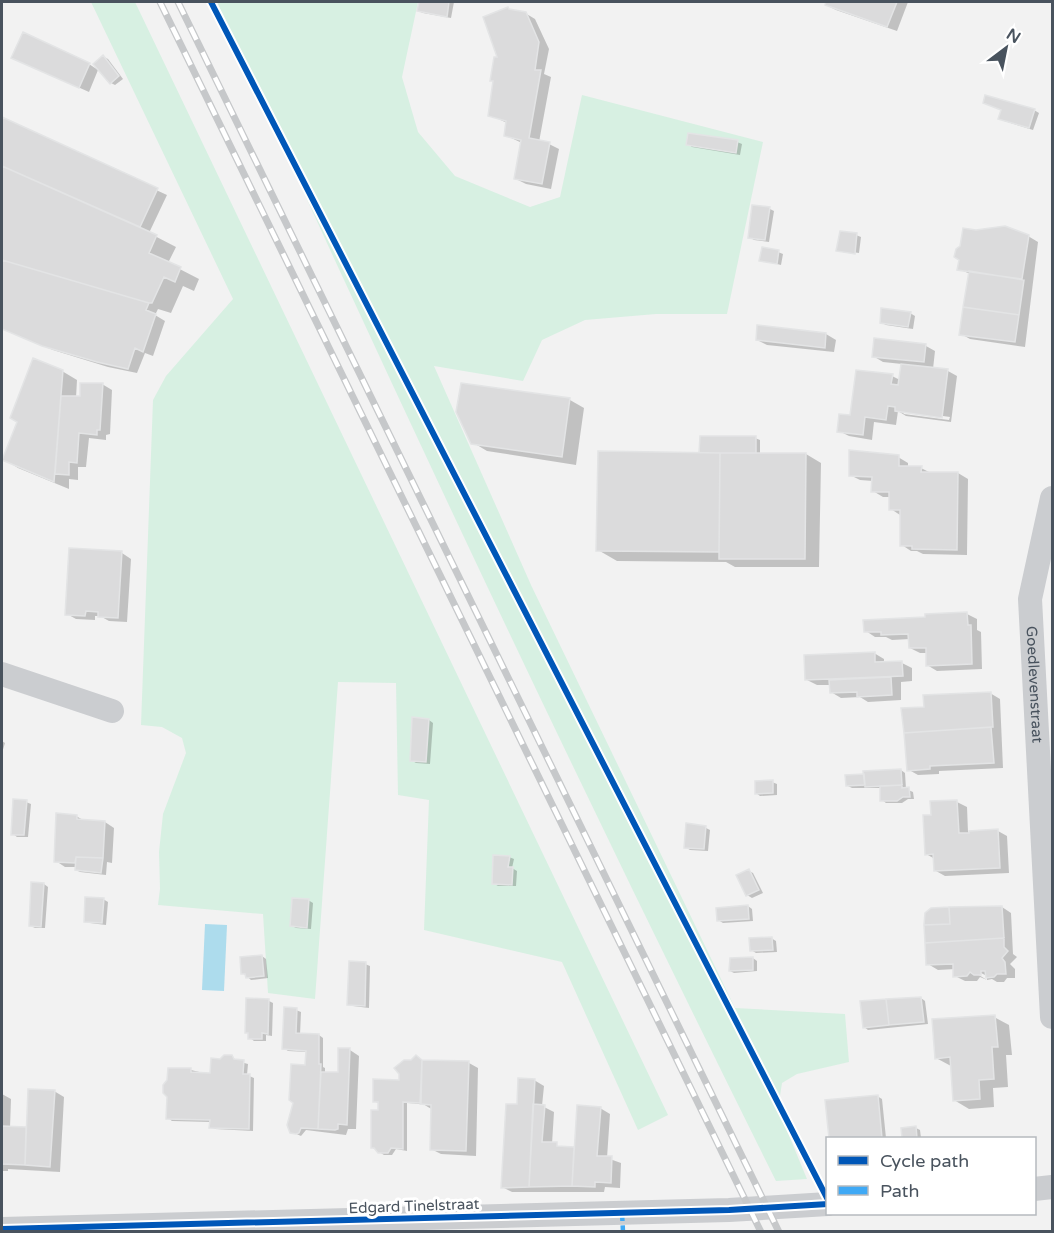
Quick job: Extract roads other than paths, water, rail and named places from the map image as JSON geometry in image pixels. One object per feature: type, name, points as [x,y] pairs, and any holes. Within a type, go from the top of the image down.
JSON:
[{"type":"street","name":"Goedlevenstraat","points":[[1053,498],[1030,599],[1053,1017]]},
{"type":"street","points":[[2,674],[112,711]]},
{"type":"street","points":[[1036,1188],[1053,1187]]},
{"type":"street","name":"Edgard Tinelstraat","points":[[3,1230],[720,1210],[826,1204]]},
{"type":"water","points":[[205,924],[227,925],[224,991],[202,990]]},
{"type":"railway","points":[[160,2],[761,1232]]},
{"type":"railway","points":[[178,2],[779,1232]]}]
